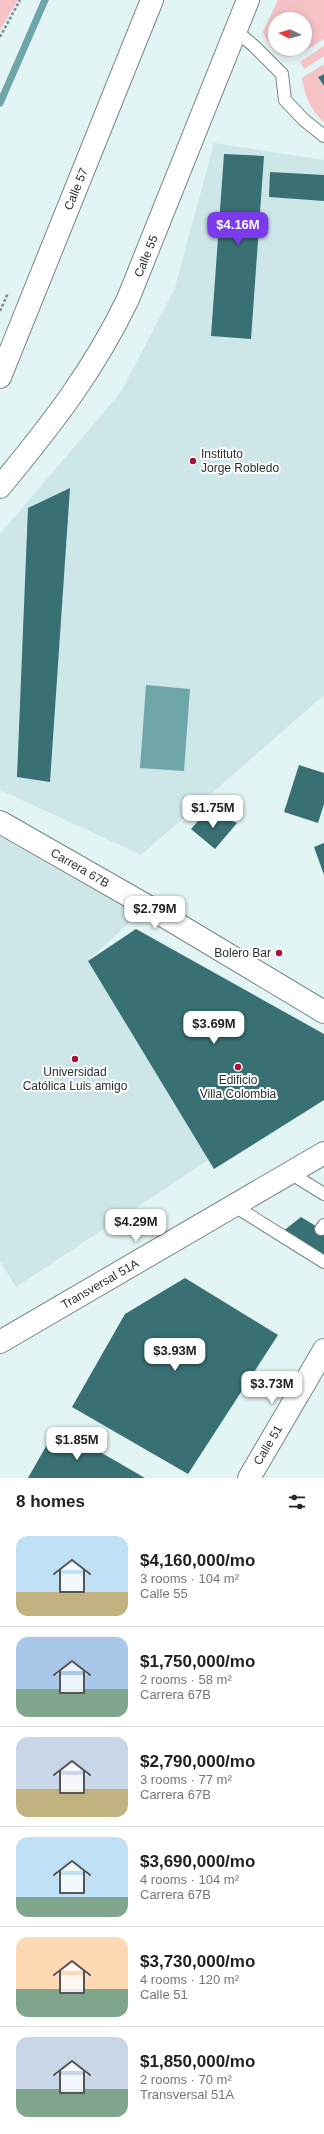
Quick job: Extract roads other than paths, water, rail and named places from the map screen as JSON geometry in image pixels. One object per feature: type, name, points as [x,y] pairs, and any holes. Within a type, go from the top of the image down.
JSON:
[{"type":"main road","name":"Calle 57","points":[[0,377],[152,0]]},
{"type":"main road","name":"Calle 55","points":[[0,487],[72,397],[118,322],[248,0]]},
{"type":"main road","name":"Carrera 67B","points":[[0,822],[147,906],[324,1012]]},
{"type":"main road","name":"Transversal 51A","points":[[0,1342],[324,1153]]},
{"type":"main road","name":"Calle 51","points":[[248,1478],[324,1350]]},
{"type":"lane","points":[[236,32],[254,46],[282,74],[285,100],[304,120],[324,136]]},
{"type":"lane","points":[[290,1173],[324,1194]]},
{"type":"lane","points":[[233,1206],[306,1248],[324,1262]]},
{"type":"water","points":[[146,685],[190,689],[184,771],[140,768]]},
{"type":"waterway","points":[[0,103],[45,0]]},
{"type":"place","name":"Instituto Jorge Robledo","points":[[193,461]]},
{"type":"place","name":"Bolero Bar","points":[[279,953]]},
{"type":"place","name":"Universidad Católica Luis amigo","points":[[75,1059]]},
{"type":"place","name":"Edificio Villa Colombia","points":[[238,1067]]}]
